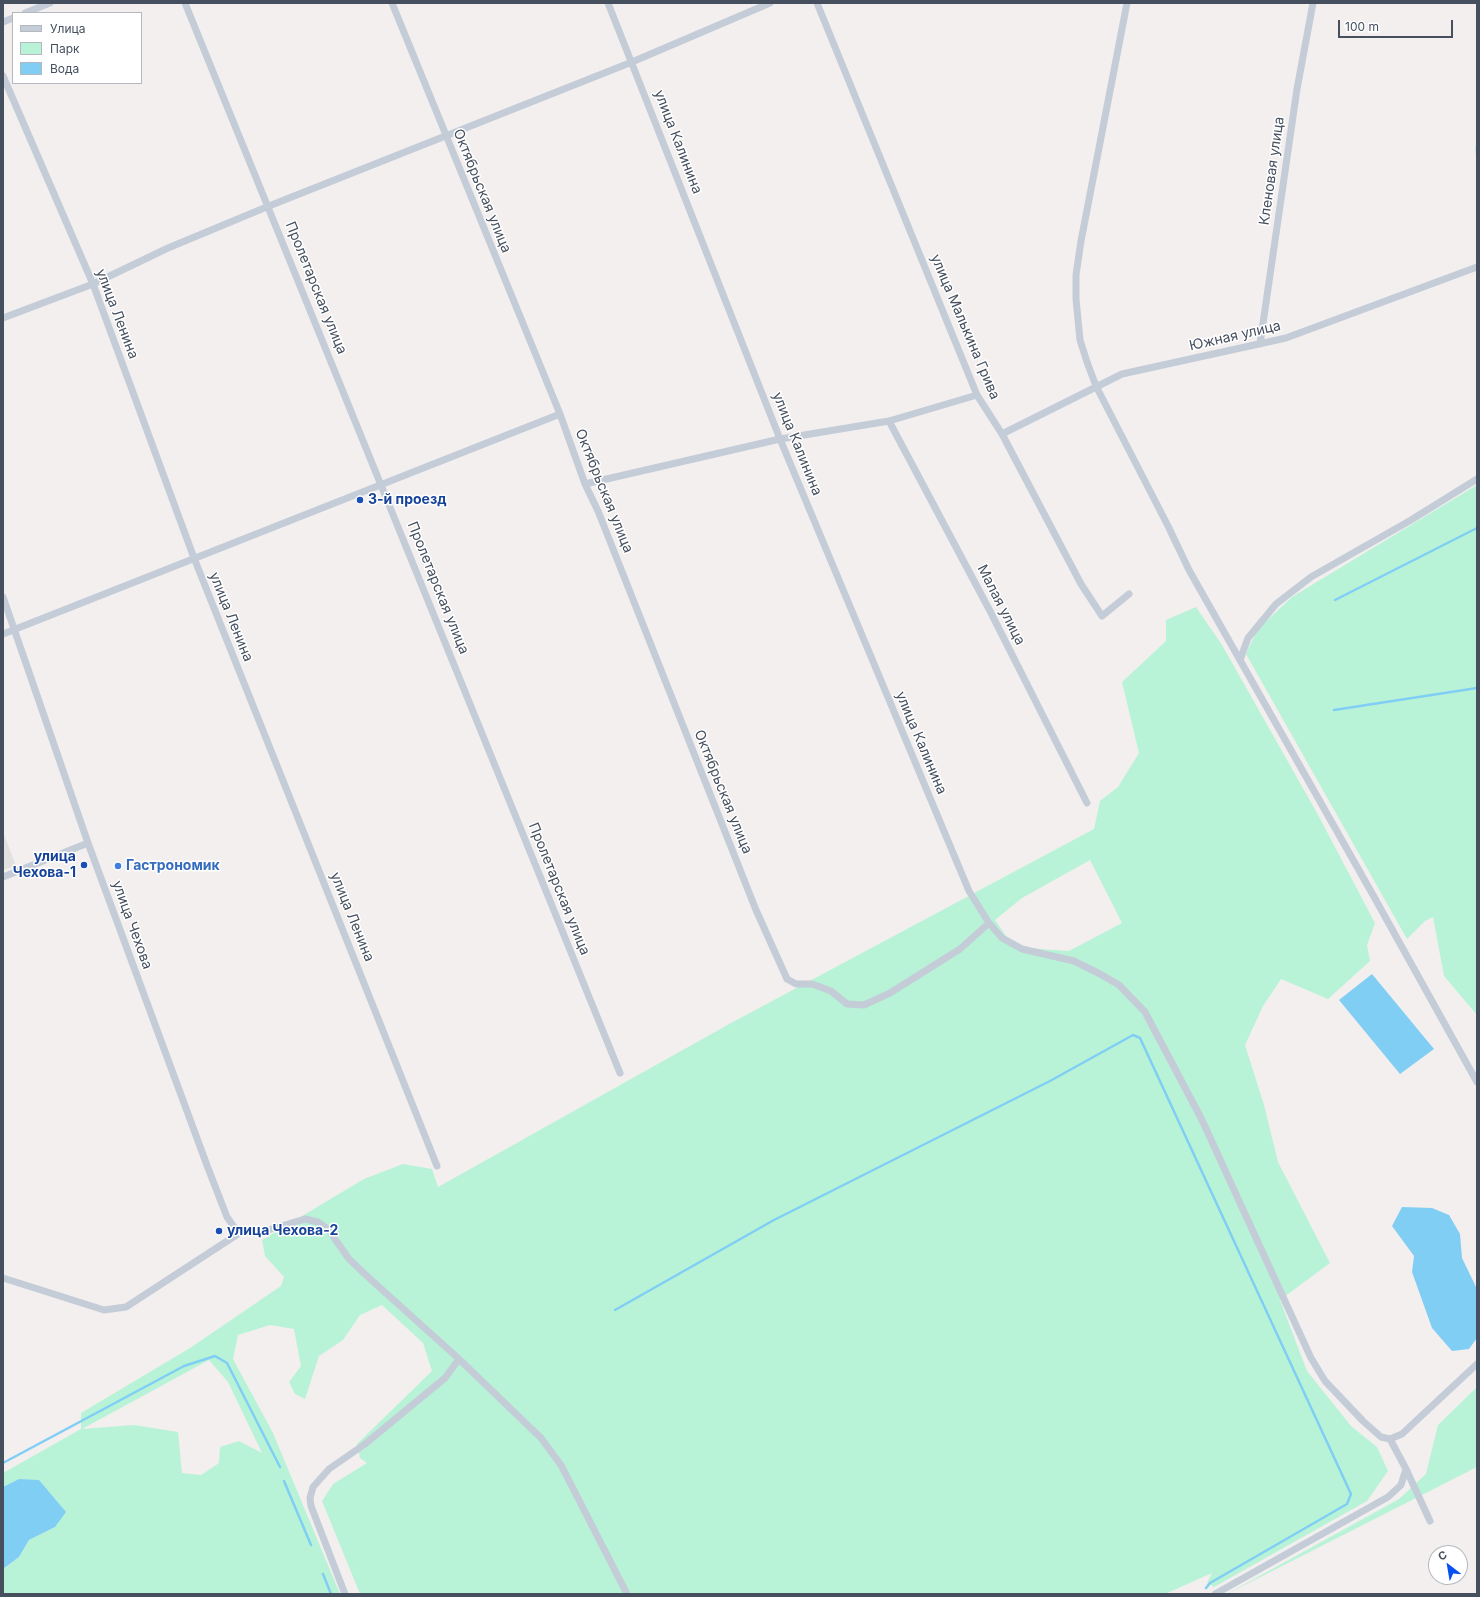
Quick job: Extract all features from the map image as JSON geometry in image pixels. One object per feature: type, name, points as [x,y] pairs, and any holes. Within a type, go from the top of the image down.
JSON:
[{"type":"street","points":[[28,12],[50,3]]},
{"type":"street","name":"Пролетарская улица","points":[[185,3],[269,206],[620,1073]]},
{"type":"street","name":"Октябрьская улица","points":[[392,3],[445,136],[560,414],[585,484],[598,511],[770,944],[787,979],[796,984],[812,984],[831,991],[847,1004],[864,1005],[890,993],[960,949],[989,923]]},
{"type":"street","name":"улица Калинина","points":[[608,3],[780,439],[970,891],[989,923],[1002,938],[1022,949],[1074,961],[1100,974],[1119,985],[1145,1012],[1202,1120],[1312,1358],[1322,1376],[1334,1392],[1363,1421],[1381,1437],[1390,1438]]},
{"type":"street","points":[[3,318],[93,284],[168,248],[269,206],[632,62],[770,3]]},
{"type":"street","name":"улица Малькина Грива","points":[[817,3],[977,395],[1002,434],[1081,584],[1102,616],[1129,594]]},
{"type":"street","points":[[1127,3],[1076,275],[1076,299],[1080,340],[1096,386],[1189,570],[1477,1082]]},
{"type":"street","name":"Кленовая улица","points":[[1260,344],[1297,89],[1313,3]]},
{"type":"street","name":"улица Ленина","points":[[3,76],[93,284],[194,558],[438,1166]]},
{"type":"street","name":"Южная улица","points":[[1002,434],[1122,374],[1286,338],[1477,267]]},
{"type":"street","points":[[585,484],[780,439],[889,421],[977,395]]},
{"type":"street","points":[[3,634],[560,414]]},
{"type":"street","name":"Малая улица","points":[[889,421],[990,611],[1087,803]]},
{"type":"street","points":[[1240,660],[1248,638],[1276,604],[1311,577],[1404,524],[1477,479]]},
{"type":"street","name":"улица Чехова","points":[[3,597],[88,843],[210,1175],[227,1217],[234,1227],[242,1232]]},
{"type":"street","points":[[3,877],[88,843]]},
{"type":"street","points":[[3,1278],[104,1310],[126,1307],[242,1232],[258,1232],[305,1219],[318,1222],[328,1229],[349,1259],[541,1438],[561,1465],[627,1594]]},
{"type":"street","points":[[345,1594],[311,1506],[310,1498],[313,1487],[329,1470],[365,1444],[446,1378],[458,1359]]},
{"type":"street","points":[[1430,1521],[1390,1438],[1402,1434],[1477,1364]]},
{"type":"street","points":[[1215,1594],[1388,1497],[1401,1485],[1406,1469]]},
{"type":"shaded area","points":[[3,832],[16,866],[3,870]]},
{"type":"green space","points":[[1477,485],[1477,1015],[1444,976],[1433,917],[1425,921],[1407,939],[1246,654],[1257,630],[1292,597]]},
{"type":"green space","points":[[1196,607],[1222,645],[1317,813],[1375,923],[1367,945],[1370,961],[1328,999],[1281,979],[1263,1006],[1245,1045],[1264,1105],[1278,1162],[1330,1263],[1280,1300],[1307,1371],[1351,1426],[1377,1447],[1388,1471],[1367,1501],[1214,1587],[1207,1583],[1212,1573],[1165,1594],[360,1594],[322,1501],[333,1484],[367,1463],[360,1458],[357,1444],[432,1371],[423,1343],[382,1305],[360,1315],[343,1340],[319,1356],[305,1399],[295,1394],[289,1382],[301,1366],[294,1329],[270,1325],[238,1335],[233,1359],[273,1433],[340,1594],[3,1594],[3,1569],[19,1557],[29,1540],[55,1527],[19,1479],[3,1487],[3,1473],[81,1429],[81,1413],[190,1348],[281,1286],[284,1277],[265,1256],[262,1240],[364,1179],[403,1164],[432,1169],[438,1187],[731,1023],[1094,829],[1100,801],[1118,787],[1139,753],[1122,682],[1166,641],[1166,620]],"holes":[[[1090,860],[1122,923],[1069,951],[1026,948],[1006,936],[995,920],[1022,898]],[[209,1360],[228,1382],[262,1453],[239,1441],[220,1447],[219,1463],[201,1475],[182,1473],[178,1432],[134,1425],[82,1429]]]},
{"type":"green space","points":[[1477,1387],[1477,1467],[1227,1594],[1399,1499],[1426,1474],[1438,1425]]},
{"type":"water","points":[[1372,974],[1434,1049],[1400,1074],[1339,1000]]},
{"type":"water","points":[[1402,1207],[1432,1208],[1449,1215],[1460,1234],[1462,1258],[1477,1289],[1477,1338],[1469,1349],[1452,1351],[1432,1328],[1412,1272],[1414,1256],[1392,1226]]},
{"type":"water","points":[[19,1479],[39,1480],[66,1512],[55,1527],[29,1540],[19,1557],[3,1569],[3,1487]]},
{"type":"waterway","points":[[1477,146],[1477,153]]},
{"type":"waterway","points":[[1335,600],[1477,528]]},
{"type":"waterway","points":[[1334,710],[1477,688]]},
{"type":"waterway","points":[[615,1310],[774,1220],[1050,1081],[1133,1035],[1140,1038],[1351,1494],[1347,1504],[1210,1583],[1206,1588]]},
{"type":"waterway","points":[[3,1463],[184,1366],[215,1356],[227,1363],[280,1467]]},
{"type":"waterway","points":[[284,1481],[311,1545]]},
{"type":"waterway","points":[[323,1574],[331,1594]]},
{"type":"place","name":"3-й проезд","points":[[360,500]]},
{"type":"place","name":"улица Чехова-1","points":[[84,865]]},
{"type":"place","name":"Гастрономик","points":[[118,866]]},
{"type":"place","name":"улица Чехова-2","points":[[219,1231]]}]
